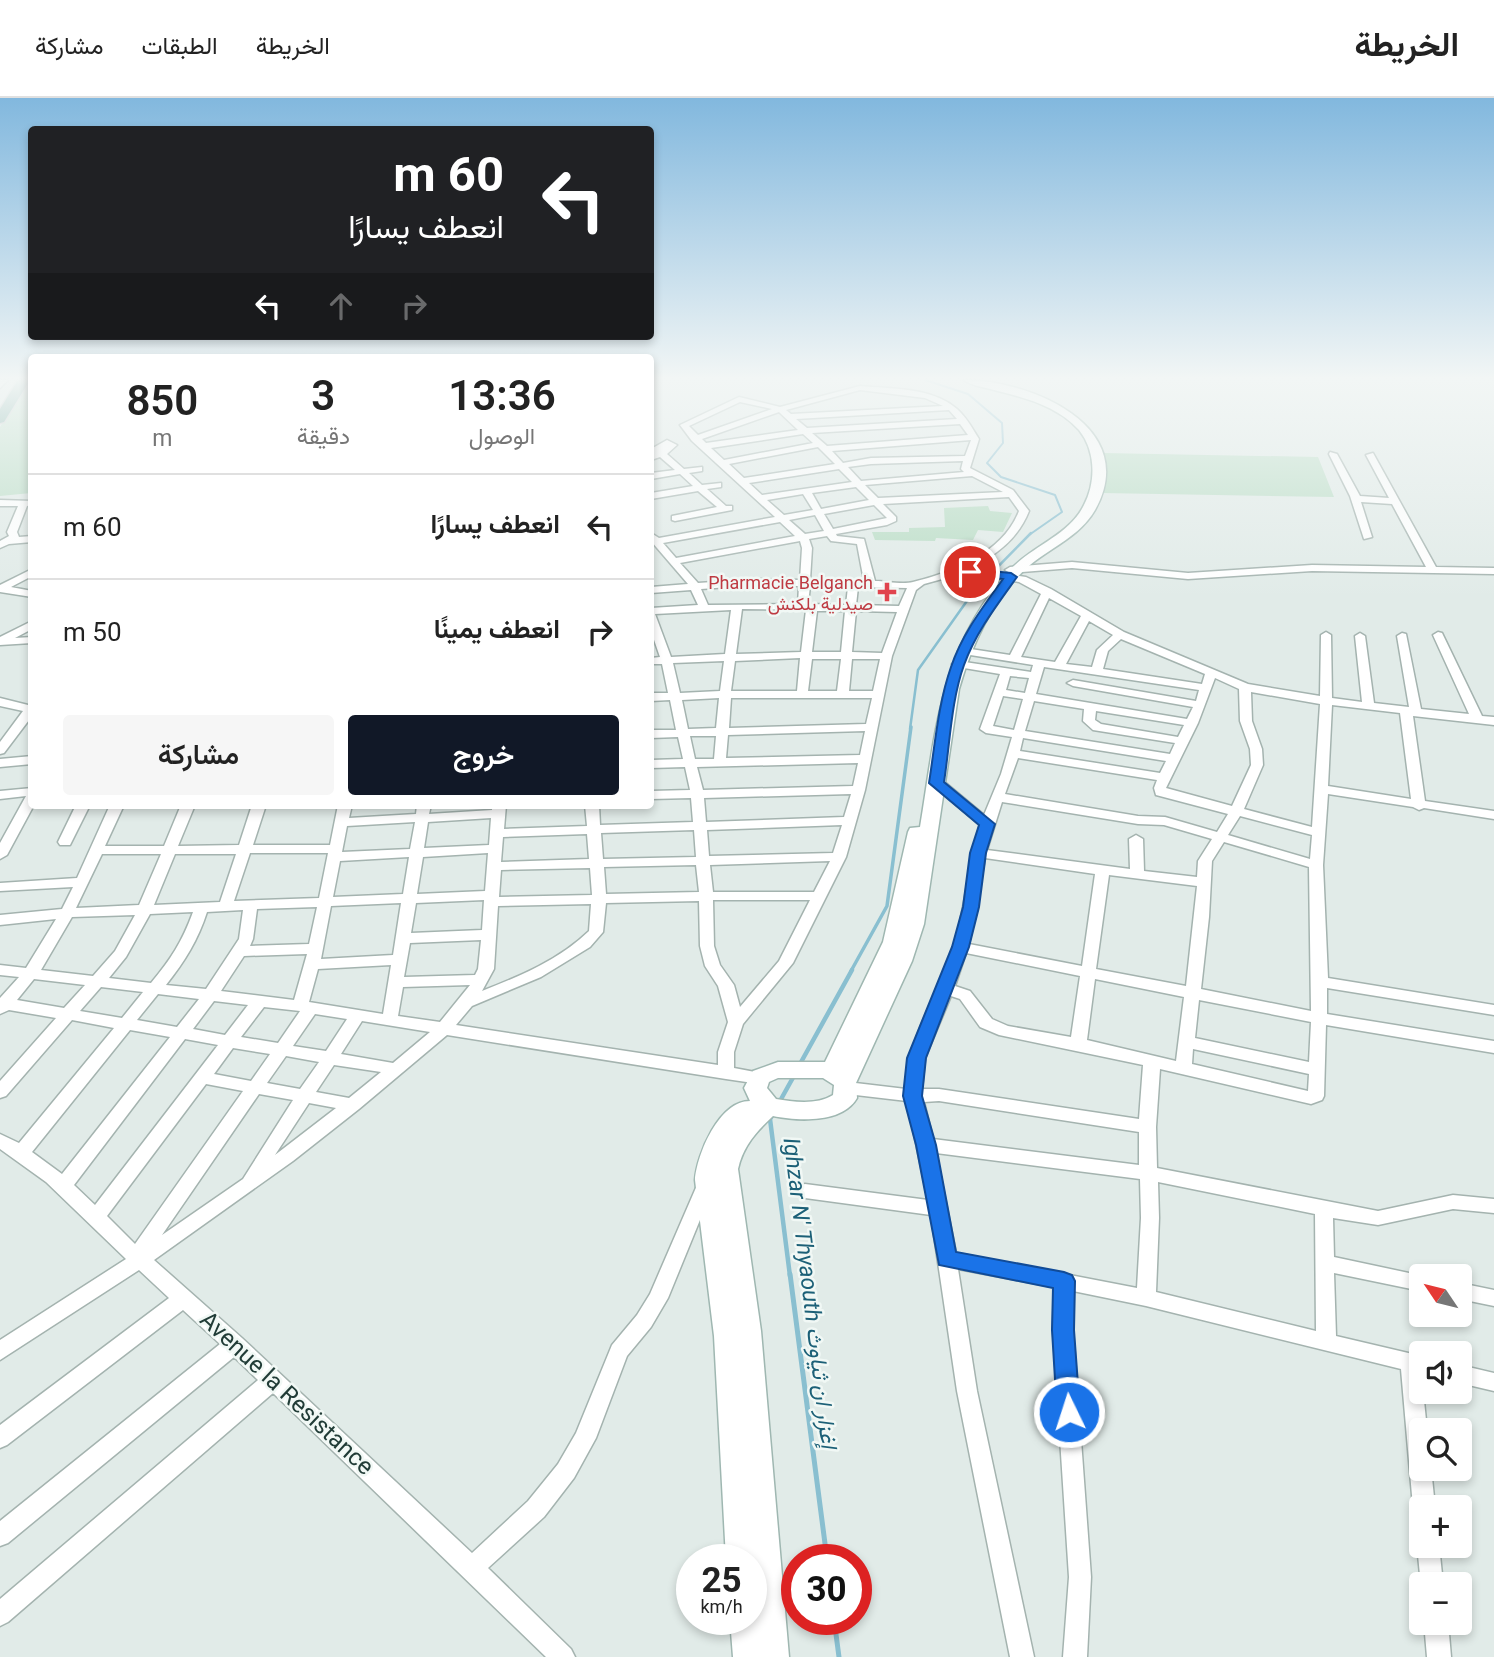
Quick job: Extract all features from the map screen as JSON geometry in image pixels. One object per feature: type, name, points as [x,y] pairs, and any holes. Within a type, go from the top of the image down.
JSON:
[{"type":"street","points":[[712,453],[802,537],[807,548],[808,655],[802,694]]},
{"type":"street","points":[[723,463],[787,453]]},
{"type":"street","points":[[674,561],[892,520],[894,516],[828,453]]},
{"type":"street","points":[[869,453],[895,479]]},
{"type":"street","points":[[941,453],[947,458]]},
{"type":"street","points":[[654,590],[742,582],[914,585],[946,575],[986,555],[1016,528],[1024,512],[1012,494],[970,474],[965,468],[971,453]]},
{"type":"street","points":[[1087,453],[1094,471]]},
{"type":"street","points":[[0,970],[306,1007],[726,1073],[762,1094],[830,1109],[845,1098],[841,1081],[898,925],[944,666],[966,621],[1006,573],[1075,527],[1088,512],[1087,500],[1094,471],[1092,453]]},
{"type":"street","points":[[654,455],[662,454],[728,508],[673,508],[654,498]]},
{"type":"street","points":[[1333,454],[1356,499],[1367,537]]},
{"type":"street","points":[[1370,455],[1433,569]]},
{"type":"street","points":[[741,481],[874,461],[969,458]]},
{"type":"street","points":[[654,477],[699,469]]},
{"type":"street","points":[[760,498],[895,479],[970,474]]},
{"type":"street","points":[[944,476],[972,496]]},
{"type":"street","points":[[673,508],[700,487],[718,485]]},
{"type":"street","points":[[654,486],[673,508]]},
{"type":"street","points":[[806,491],[836,540],[862,541],[870,584]]},
{"type":"street","points":[[654,538],[879,501],[1012,494]]},
{"type":"street","points":[[1356,499],[1394,501]]},
{"type":"street","points":[[0,503],[27,503],[12,532],[13,537],[3,543]]},
{"type":"street","points":[[654,538],[695,586],[704,608]]},
{"type":"street","points":[[3,543],[28,539]]},
{"type":"street","points":[[654,553],[665,551]]},
{"type":"street","points":[[946,575],[970,572],[1006,573],[1072,565],[1188,576],[1312,568],[1494,570]]},
{"type":"street","points":[[1006,573],[1047,592],[1120,634],[1245,687],[1326,701],[1494,721]]},
{"type":"street","points":[[841,1081],[909,943],[918,908],[951,689],[961,658],[977,624],[1006,573]]},
{"type":"street","points":[[0,589],[28,574]]},
{"type":"street","points":[[842,694],[848,655],[853,583]]},
{"type":"street","points":[[726,1073],[726,1052],[736,1022],[785,962],[839,856],[859,790],[886,656],[914,585]]},
{"type":"street","points":[[0,589],[28,592]]},
{"type":"street","points":[[1014,659],[1047,592]]},
{"type":"street","points":[[654,613],[737,606],[904,609]]},
{"type":"street","points":[[720,761],[725,694],[737,606]]},
{"type":"street","points":[[1059,666],[1086,616]]},
{"type":"street","points":[[0,642],[28,626]]},
{"type":"street","points":[[654,634],[667,661],[697,794],[706,896],[707,946],[713,966],[726,985],[736,1022]]},
{"type":"street","points":[[1096,672],[1103,650],[1120,634]]},
{"type":"street","points":[[944,988],[965,995],[986,1023],[996,1028],[1152,1060],[1311,1098],[1317,1093],[1320,982],[1316,865],[1326,701],[1326,635]]},
{"type":"street","points":[[1437,635],[1477,719]]},
{"type":"street","points":[[1360,636],[1368,706]]},
{"type":"street","points":[[1402,636],[1419,806]]},
{"type":"street","points":[[0,642],[28,640]]},
{"type":"street","points":[[654,661],[808,655],[886,656]]},
{"type":"street","points":[[961,658],[1014,659],[1037,670]]},
{"type":"street","points":[[961,658],[1006,672],[1059,666],[1207,688]]},
{"type":"street","points":[[1065,703],[1078,669]]},
{"type":"street","points":[[1022,1657],[967,1391],[939,1209],[913,1096],[917,1058],[961,947],[971,907],[978,853],[1037,670]]},
{"type":"street","points":[[1006,672],[986,729],[1174,758]]},
{"type":"street","points":[[1211,674],[1192,723],[1164,777],[1160,788],[1163,794],[1319,833]]},
{"type":"street","points":[[1073,683],[1200,705]]},
{"type":"street","points":[[1183,1067],[1205,861],[1236,812],[1257,765],[1256,749],[1246,721],[1245,687]]},
{"type":"street","points":[[999,692],[1192,723]]},
{"type":"street","points":[[654,697],[725,694],[876,695]]},
{"type":"street","points":[[0,702],[28,708]]},
{"type":"street","points":[[1090,707],[1089,721],[1097,727],[1183,741]]},
{"type":"street","points":[[0,750],[28,714]]},
{"type":"street","points":[[654,734],[871,727]]},
{"type":"street","points":[[1012,753],[1164,777]]},
{"type":"street","points":[[654,764],[864,759]]},
{"type":"street","points":[[0,763],[28,760]]},
{"type":"street","points":[[937,783],[987,824]]},
{"type":"street","points":[[1322,789],[1419,806],[1494,815]]},
{"type":"street","points":[[654,795],[859,790]]},
{"type":"street","points":[[0,795],[28,794]]},
{"type":"street","points":[[997,797],[1138,820],[1165,821],[1316,865]]},
{"type":"street","points":[[0,855],[28,802]]},
{"type":"street","points":[[65,842],[81,809]]},
{"type":"street","points":[[2,1006],[32,974],[82,882],[115,809]]},
{"type":"street","points":[[0,1092],[121,954],[145,909],[186,809]]},
{"type":"street","points":[[226,905],[258,809]]},
{"type":"street","points":[[139,1258],[283,1049],[306,1007],[344,809]]},
{"type":"street","points":[[467,1002],[510,986],[579,948],[596,932],[597,862],[593,809]]},
{"type":"street","points":[[0,1351],[247,1184],[353,1105],[445,1028],[467,1002],[486,969],[499,810],[423,811],[341,822]]},
{"type":"street","points":[[390,1019],[398,982],[408,898],[423,811]]},
{"type":"street","points":[[96,850],[417,853],[595,828],[850,821]]},
{"type":"street","points":[[1136,839],[1137,873]]},
{"type":"street","points":[[978,853],[1203,882]]},
{"type":"street","points":[[495,866],[839,856]]},
{"type":"street","points":[[1078,1044],[1103,870]]},
{"type":"street","points":[[0,887],[82,882]]},
{"type":"street","points":[[0,920],[66,913],[408,898],[819,896]]},
{"type":"street","points":[[62,1187],[210,996],[241,951],[246,939],[251,904]]},
{"type":"street","points":[[21,1153],[155,989],[191,938],[202,906]]},
{"type":"street","points":[[404,938],[489,935]]},
{"type":"street","points":[[961,947],[1319,1018],[1494,1048]]},
{"type":"street","points":[[241,951],[401,960]]},
{"type":"street","points":[[398,982],[481,980]]},
{"type":"street","points":[[1320,982],[1494,1010]]},
{"type":"street","points":[[95,1218],[260,1001]]},
{"type":"street","points":[[2,1006],[397,1069]]},
{"type":"street","points":[[247,1184],[358,1015]]},
{"type":"street","points":[[1187,1042],[1317,1070]]},
{"type":"street","points":[[1146,1297],[1150,1218],[1147,1127],[1152,1060]]},
{"type":"street","points":[[773,1657],[747,1331],[726,1169],[728,1157],[739,1134],[778,1070],[913,1096],[939,1095],[1147,1127]]},
{"type":"street","points":[[203,1078],[353,1105]]},
{"type":"street","points":[[741,1544],[728,1336],[707,1180],[707,1161],[714,1143],[726,1128],[762,1094]]},
{"type":"street","name":"Avenue la Resistance","points":[[0,1141],[21,1153],[62,1187],[235,1344],[563,1657]]},
{"type":"street","points":[[926,1145],[1148,1173],[1324,1210],[1378,1218],[1444,1203],[1476,1202],[1494,1206]]},
{"type":"street","points":[[472,1568],[536,1509],[579,1449],[619,1351],[644,1321],[658,1298],[707,1180]]},
{"type":"street","points":[[805,1191],[939,1209]]},
{"type":"street","points":[[1324,1210],[1326,1341]]},
{"type":"street","points":[[947,1259],[1146,1297],[1409,1361]]},
{"type":"street","points":[[1326,1263],[1409,1280]]},
{"type":"street","points":[[1064,1281],[1063,1330],[1080,1577],[1075,1657]]},
{"type":"street","points":[[1472,1293],[1494,1298]]},
{"type":"street","points":[[0,1438],[184,1298]]},
{"type":"street","points":[[0,1535],[235,1344]]},
{"type":"street","points":[[1472,1377],[1494,1382]]},
{"type":"street","points":[[0,1614],[273,1380]]},
{"type":"street","points":[[1418,1404],[1423,1495]]},
{"type":"street","points":[[747,1635],[749,1657]]},
{"type":"street","points":[[1437,1635],[1439,1657]]},
{"type":"green space","points":[[0,453],[28,453],[28,493],[0,496]]},
{"type":"green space","points":[[1103,453],[1318,457],[1334,497],[1102,493],[1106,473]]},
{"type":"green space","points":[[988,506],[990,511],[1012,513],[1003,532],[978,530],[973,540],[936,538],[935,541],[875,540],[872,532],[909,532],[909,528],[945,527],[944,508]]},
{"type":"waterway","name":"Ighzar N' Thyaouth إغزار ان ثياوث","points":[[995,453],[987,463],[1001,477],[1055,495],[1062,512],[1029,535]]},
{"type":"waterway","name":"Ighzar N' Thyaouth إغزار ان ثياوث","points":[[910,729],[918,670],[974,591],[1029,535]]},
{"type":"waterway","name":"Ighzar N' Thyaouth إغزار ان ثياوث","points":[[851,971],[887,906],[911,727]]},
{"type":"waterway","name":"Ighzar N' Thyaouth إغزار ان ثياوث","points":[[800,1064],[852,970]]},
{"type":"waterway","name":"Ighzar N' Thyaouth إغزار ان ثياوث","points":[[780,1101],[795,1074]]},
{"type":"waterway","name":"Ighzar N' Thyaouth إغزار ان ثياوث","points":[[773,1114],[770,1119],[790,1276]]},
{"type":"waterway","name":"Ighzar N' Thyaouth إغزار ان ثياوث","points":[[790,1274],[825,1544]]},
{"type":"waterway","name":"Ighzar N' Thyaouth إغزار ان ثياوث","points":[[836,1635],[839,1657]]},
{"type":"place","name":"Pharmacie Belganch صيدلية بلكنش","points":[[887,592]]},
{"type":"route","points":[[970,572],[1011,577],[977,624],[958,664],[951,689],[937,783],[987,824],[978,853],[971,907],[961,947],[917,1058],[913,1096],[926,1145],[947,1259],[1064,1281],[1063,1330],[1069,1412]]}]
